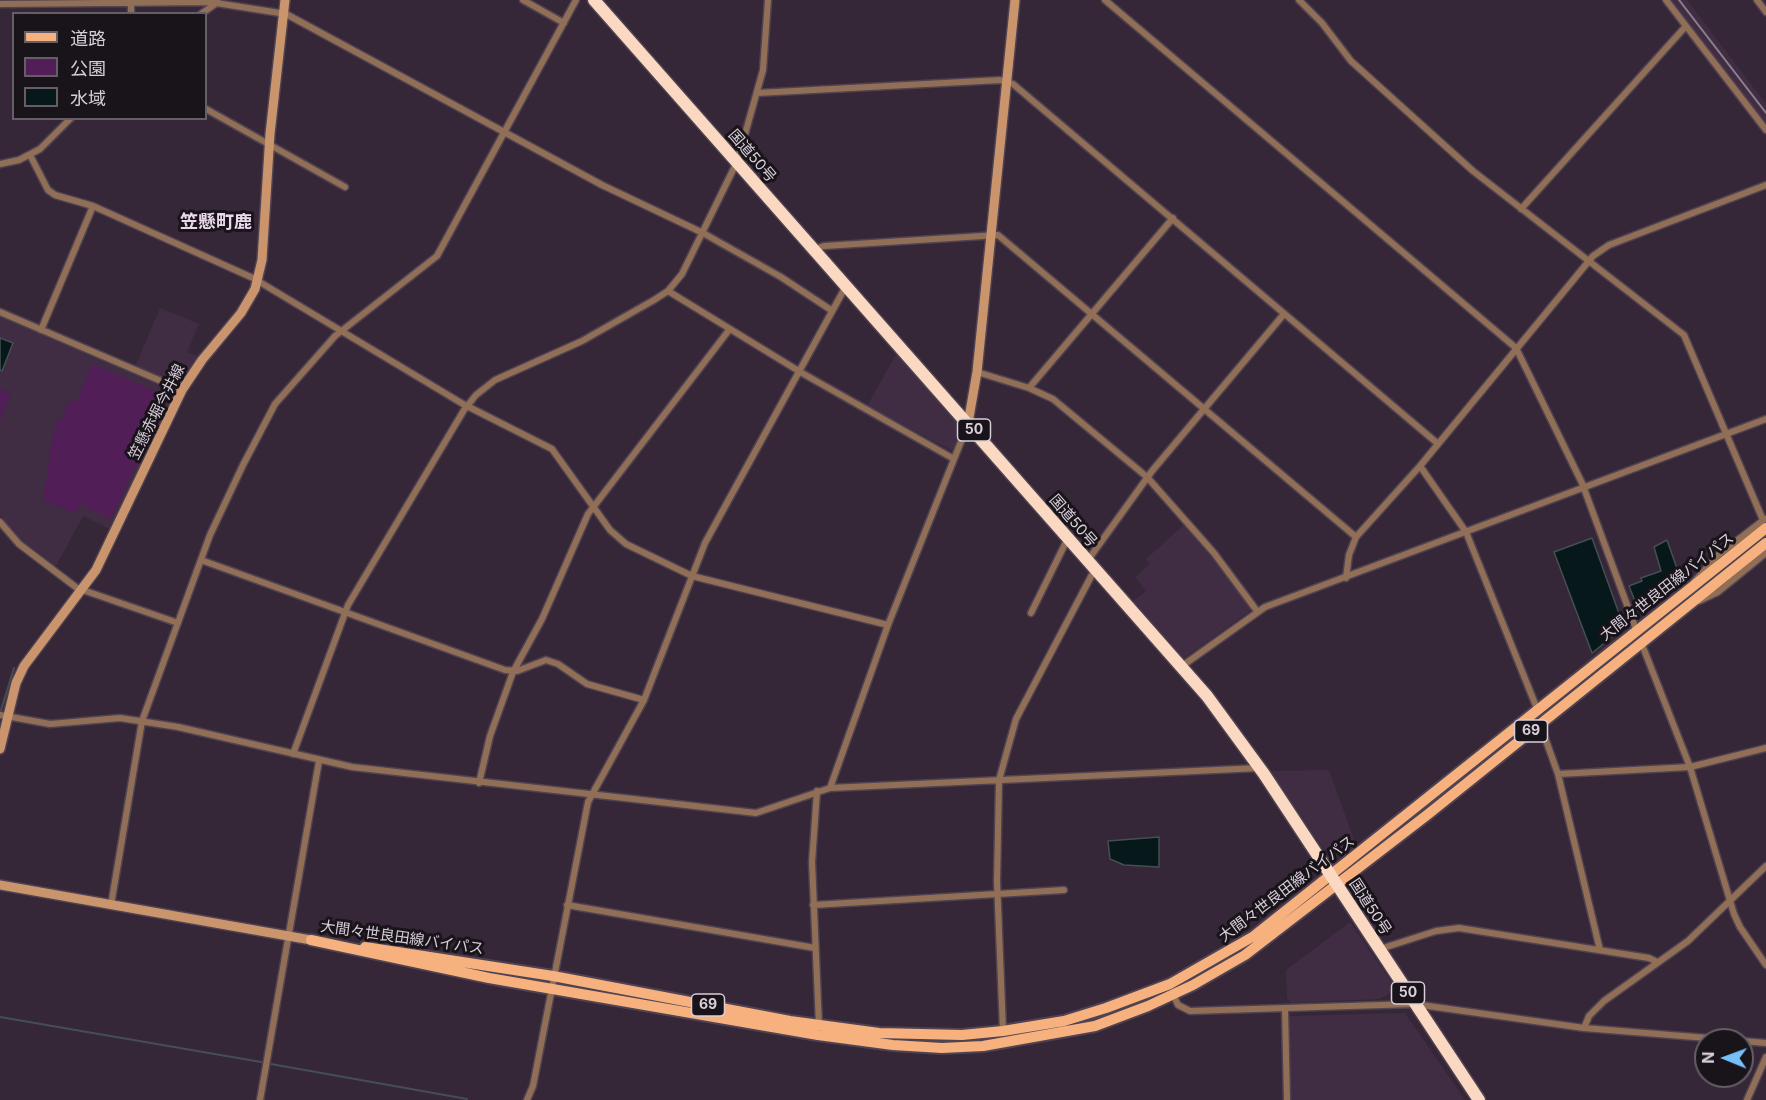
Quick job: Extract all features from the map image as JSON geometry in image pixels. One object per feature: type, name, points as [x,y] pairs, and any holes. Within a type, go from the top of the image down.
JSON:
[{"type":"highway","name":"国道50号","points":[[594,0],[1182,666],[1260,768],[1479,1100]]},
{"type":"main road","name":"笠懸赤堀今井線","points":[[0,749],[4,716],[24,666],[82,591],[102,559],[182,390],[202,360],[242,313],[258,282],[262,260],[269,146],[285,0]]},
{"type":"main road","points":[[968,423],[977,372],[1016,0]]},
{"type":"main road","name":"大間々世良田線バイパス","points":[[311,940],[398,961],[551,989],[818,1035],[893,1045],[942,1048],[983,1046],[1070,1033],[1123,1016],[1173,994],[1245,955],[1636,630],[1691,587],[1765,522]]},
{"type":"main road","name":"大間々世良田線バイパス","points":[[311,940],[403,951],[554,976],[819,1026],[916,1035],[1003,1031],[1064,1021],[1135,999],[1170,984],[1254,936],[1335,881],[1537,726],[1766,543]]},
{"type":"main road","points":[[0,885],[311,940]]},
{"type":"street","points":[[523,0],[564,23]]},
{"type":"street","points":[[111,905],[142,721],[218,516],[275,404],[339,332],[437,256],[576,0]]},
{"type":"street","points":[[292,754],[345,612],[467,406],[487,386],[506,374],[582,341],[668,291],[686,268],[737,161],[757,93],[766,46],[768,0]]},
{"type":"street","points":[[1105,0],[1516,348],[1584,489],[1690,767],[1729,900],[1740,927],[1766,965]]},
{"type":"street","points":[[1299,0],[1322,23],[1351,61],[1473,171],[1684,335],[1765,522]]},
{"type":"street","points":[[1666,0],[1766,130]]},
{"type":"street","points":[[1757,0],[1766,12]]},
{"type":"street","points":[[204,12],[219,1]]},
{"type":"street","points":[[0,4],[219,1],[283,13],[602,185],[703,233],[781,277],[831,310]]},
{"type":"street","points":[[1521,209],[1686,26]]},
{"type":"street","points":[[757,93],[1007,80],[1173,218],[1437,444]]},
{"type":"street","points":[[207,111],[345,187]]},
{"type":"street","points":[[0,164],[30,155],[48,143],[69,120]]},
{"type":"street","points":[[30,155],[50,191],[93,206],[258,282],[339,332],[505,428],[552,449],[621,541],[692,576],[888,625]]},
{"type":"street","points":[[1346,578],[1349,555],[1356,537],[1420,466],[1589,260],[1609,245],[1766,185]]},
{"type":"street","points":[[41,330],[93,206]]},
{"type":"street","points":[[1029,388],[1089,314],[1173,218]]},
{"type":"street","points":[[814,249],[824,246],[992,234],[1000,236],[1089,314],[1204,407],[1356,537]]},
{"type":"street","points":[[527,1100],[533,1086],[567,905],[591,795],[644,700],[705,543],[846,285]]},
{"type":"street","points":[[668,291],[729,330],[954,459]]},
{"type":"street","points":[[0,312],[182,390]]},
{"type":"street","points":[[1003,1031],[998,894],[999,780],[1016,719],[1092,565],[1147,477],[1284,314]]},
{"type":"street","points":[[479,783],[490,736],[513,672],[542,619],[593,505],[729,330]]},
{"type":"street","points":[[977,372],[1029,388],[1067,409],[1147,477],[1214,553],[1257,611]]},
{"type":"street","points":[[1182,666],[1257,611],[1766,419]]},
{"type":"street","points":[[830,788],[888,625],[968,423]]},
{"type":"street","points":[[1420,466],[1466,532],[1538,711]]},
{"type":"street","points":[[0,522],[19,544],[82,591],[178,623]]},
{"type":"street","points":[[1031,613],[1069,538]]},
{"type":"street","points":[[1690,603],[1718,592],[1766,553]]},
{"type":"street","points":[[201,560],[513,672],[543,660],[552,662],[587,684],[644,700]]},
{"type":"street","points":[[4,716],[50,724],[105,717],[142,721],[231,738],[319,761],[479,783],[756,813],[830,788],[1260,768]]},
{"type":"street","points":[[1537,726],[1544,735],[1558,774],[1600,950]]},
{"type":"street","points":[[1558,774],[1690,767],[1766,748]]},
{"type":"street","points":[[260,1100],[319,761]]},
{"type":"street","points":[[817,791],[813,905],[819,1026]]},
{"type":"street","points":[[1584,1028],[1589,1016],[1599,1005],[1700,931],[1766,866]]},
{"type":"street","points":[[813,905],[1064,890]]},
{"type":"street","points":[[567,905],[815,948]]},
{"type":"street","points":[[1380,950],[1397,941],[1459,928],[1649,958],[1658,962]]},
{"type":"street","points":[[1173,994],[1178,1005],[1190,1011],[1414,1004],[1584,1028],[1694,1037]]},
{"type":"street","points":[[1284,1009],[1287,1100]]},
{"type":"street","points":[[1747,1100],[1766,1056]]},
{"type":"shaded area","points":[[1671,0],[1687,0],[1766,104],[1766,125]]},
{"type":"shaded area","points":[[160,308],[199,324],[187,352],[198,356],[179,383],[135,367]]},
{"type":"shaded area","points":[[0,317],[174,392],[110,529],[83,516],[55,568],[21,542],[0,515]]},
{"type":"shaded area","points":[[897,353],[961,426],[953,451],[867,406]]},
{"type":"shaded area","points":[[1186,523],[1250,606],[1250,611],[1184,658],[1133,601],[1146,591],[1135,577],[1150,564],[1146,559]]},
{"type":"shaded area","points":[[1329,770],[1356,845],[1345,855],[1327,854],[1272,773],[1273,771]]},
{"type":"shaded area","points":[[1350,922],[1396,989],[1380,999],[1292,1003],[1287,998],[1286,970]]},
{"type":"shaded area","points":[[1405,1013],[1465,1100],[1291,1100],[1288,1019],[1291,1016]]},
{"type":"green space","points":[[92,364],[162,394],[165,403],[112,517],[108,518],[80,504],[74,513],[43,500],[53,435],[58,419],[62,419],[69,402],[77,401]]},
{"type":"green space","points":[[0,389],[11,393],[0,421]]},
{"type":"water","points":[[0,338],[13,343],[2,371],[0,370]]},
{"type":"water","points":[[1592,538],[1621,619],[1619,631],[1592,653],[1554,552]]},
{"type":"water","points":[[1667,540],[1681,580],[1649,607],[1637,606],[1629,586],[1642,581],[1641,578],[1661,571],[1654,547]]},
{"type":"water","points":[[1159,837],[1159,867],[1124,865],[1110,859],[1108,841]]},
{"type":"waterway","points":[[1,710],[14,668]]},
{"type":"waterway","points":[[0,1017],[261,1062]]},
{"type":"waterway","points":[[271,1064],[467,1099]]},
{"type":"railway","points":[[1679,0],[1766,113]]},
{"type":"district","name":"笠懸町鹿","points":[[216,223]]}]
